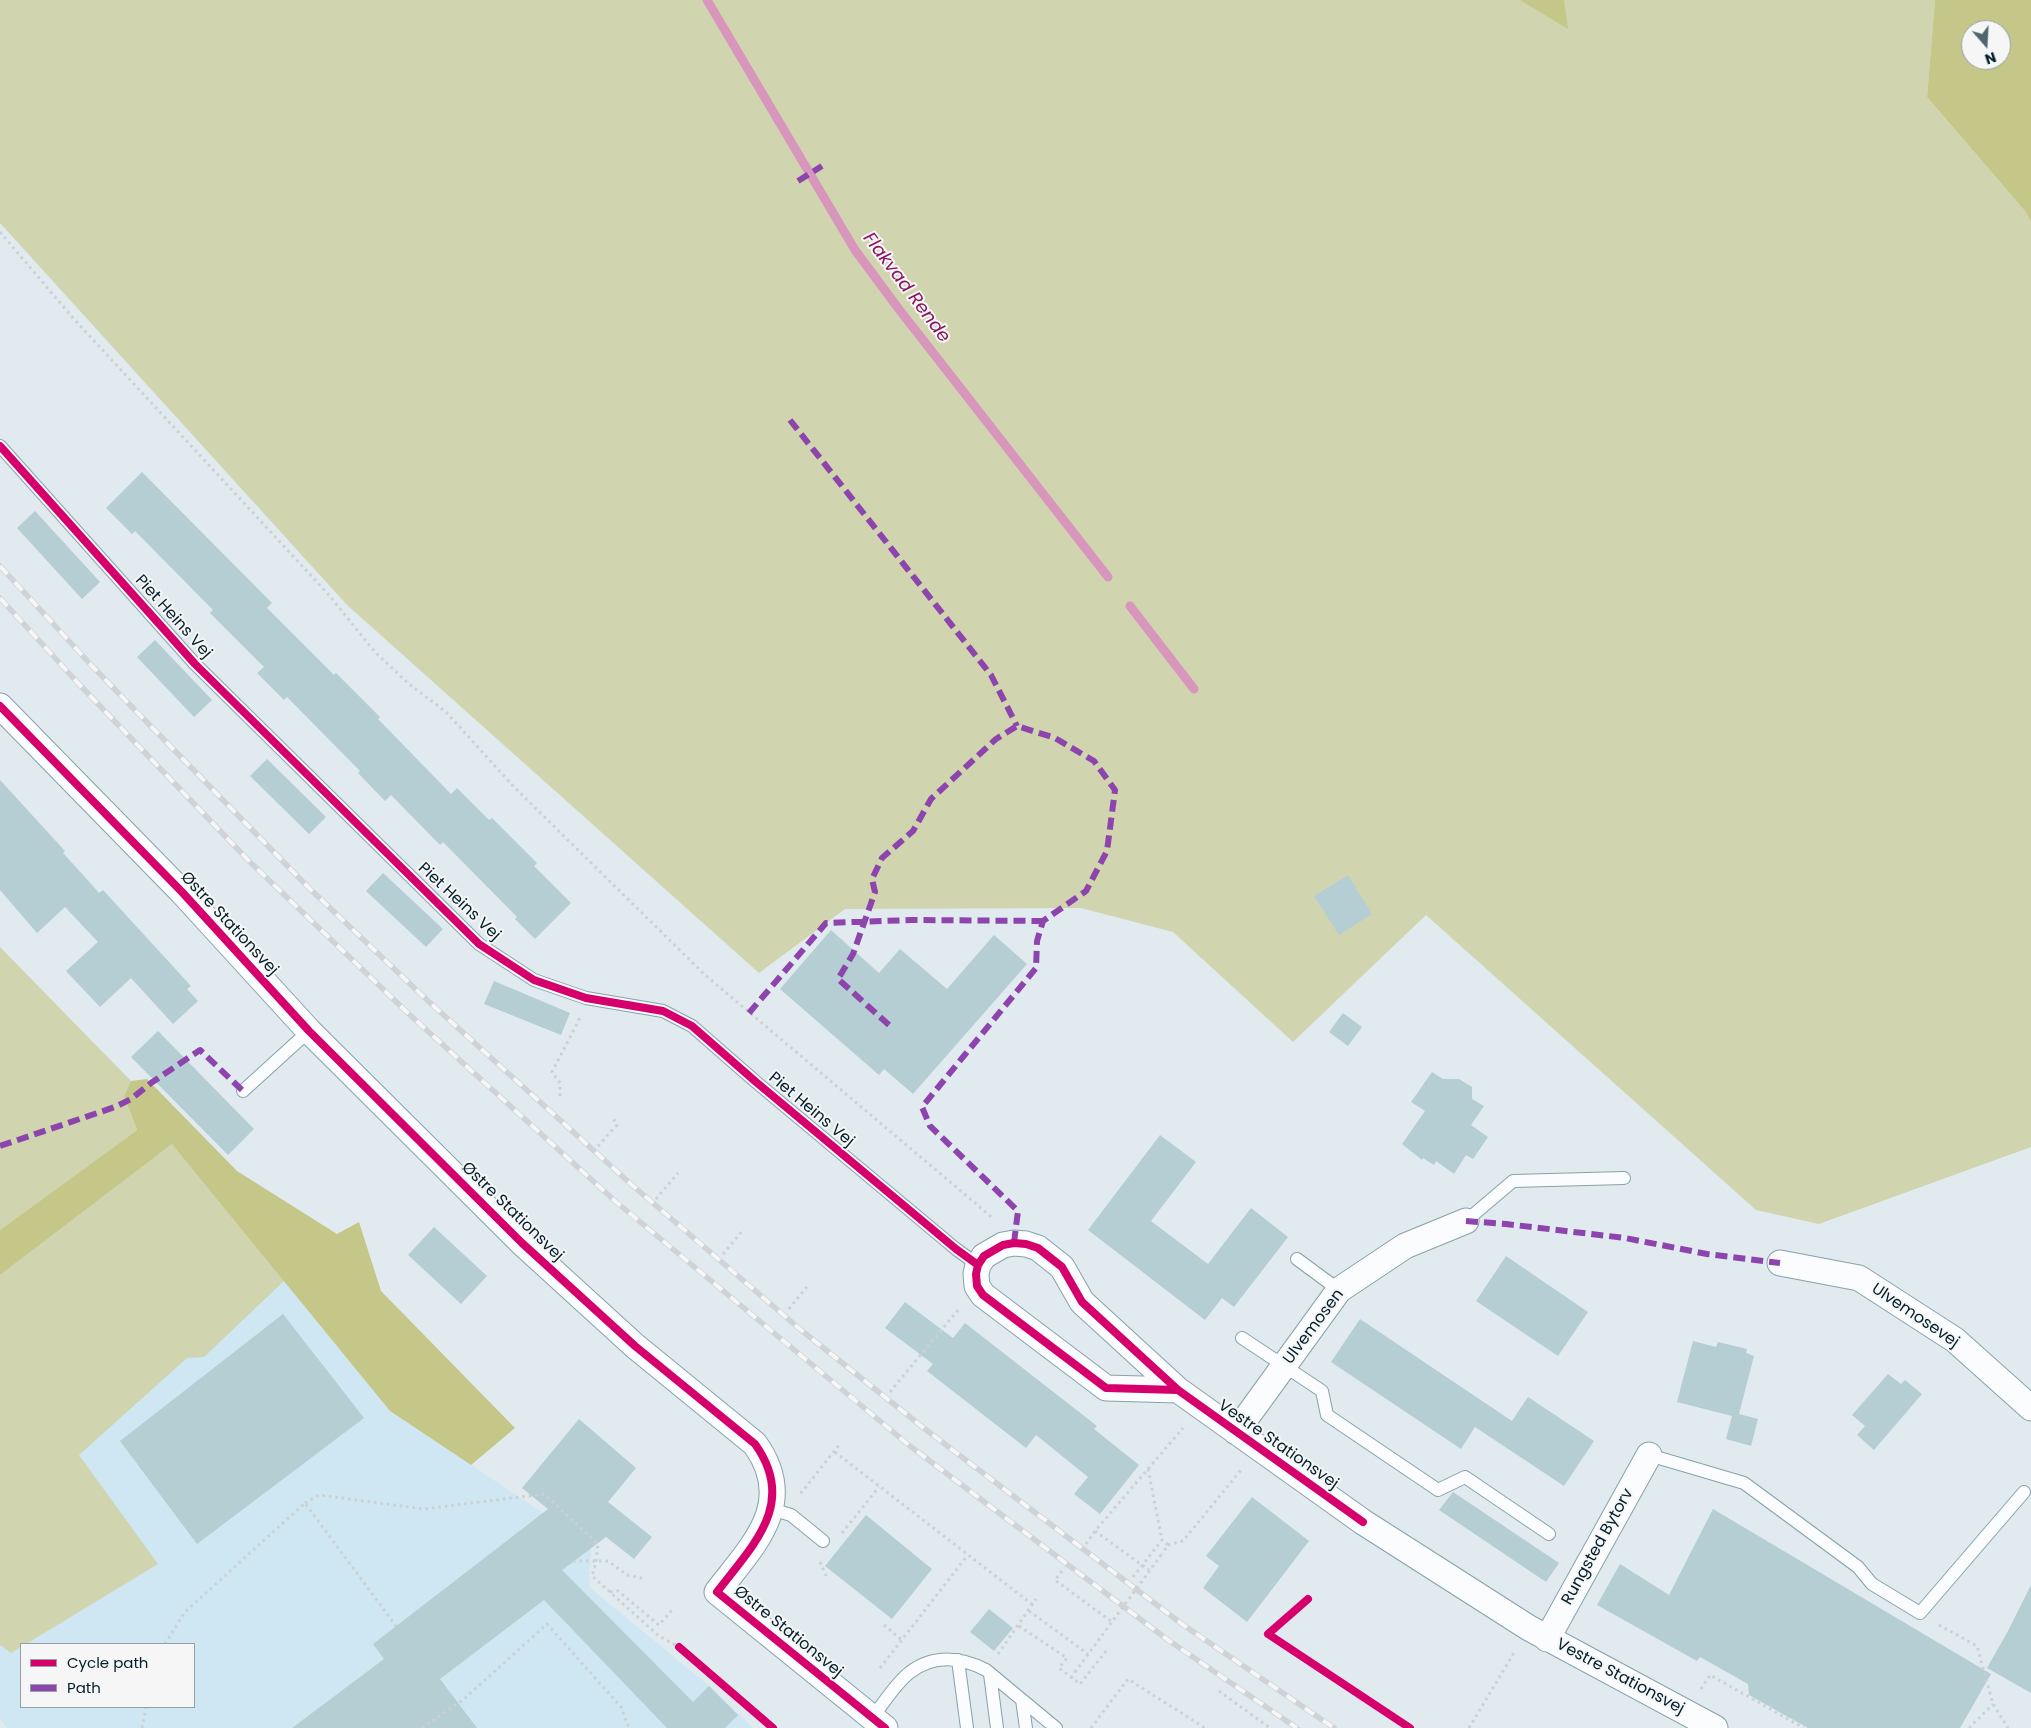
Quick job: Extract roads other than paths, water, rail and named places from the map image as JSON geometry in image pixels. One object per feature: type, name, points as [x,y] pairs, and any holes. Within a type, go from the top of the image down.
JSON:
[{"type":"street","name":"Østre Stationsvej","points":[[0,706],[182,892],[309,1030],[530,1250],[636,1346],[755,1444],[768,1468],[771,1500],[762,1533],[717,1592],[879,1723]]},
{"type":"street","name":"Ulvemosen","points":[[1236,1432],[1339,1290],[1405,1246],[1466,1221]]},
{"type":"street","name":"Vestre Stationsvej","points":[[978,1265],[984,1256],[1003,1245],[1014,1243],[1026,1244],[1038,1248],[1062,1267],[1082,1302],[1178,1390],[1362,1522],[1547,1638],[1715,1728]]},
{"type":"street","name":"Ulvemosevej","points":[[1780,1262],[1859,1278],[1955,1340],[2031,1408]]},
{"type":"street","points":[[978,1265],[976,1274],[977,1286],[982,1295],[1106,1388],[1178,1390]]},
{"type":"street","name":"Rungsted Bytorv","points":[[1547,1638],[1648,1455]]},
{"type":"lane","name":"Piet Heins Vej","points":[[0,446],[195,664],[479,944],[534,980],[586,998],[663,1011],[692,1026],[756,1082],[956,1249],[978,1265]]},
{"type":"lane","points":[[243,1091],[309,1030]]},
{"type":"lane","points":[[1466,1221],[1513,1181],[1624,1178]]},
{"type":"lane","points":[[1297,1259],[1339,1290]]},
{"type":"lane","points":[[1242,1338],[1283,1367],[1322,1391],[1327,1415],[1438,1490],[1465,1477],[1550,1534]]},
{"type":"lane","points":[[1648,1455],[1744,1483],[1858,1567],[1872,1584],[1920,1613],[2024,1492]]},
{"type":"lane","points":[[771,1500],[824,1541]]},
{"type":"lane","points":[[879,1723],[908,1673],[924,1664],[941,1659],[958,1660],[973,1664],[988,1672],[1056,1728]]},
{"type":"lane","points":[[958,1660],[966,1728]]},
{"type":"lane","points":[[988,1672],[997,1728]]},
{"type":"lane","points":[[1022,1700],[1026,1728]]},
{"type":"waterway","name":"Flakvad Rende","points":[[707,0],[855,250],[1108,577]]},
{"type":"waterway","name":"Flakvad Rende","points":[[1130,606],[1194,689]]},
{"type":"railway","points":[[0,566],[93,667],[309,888],[427,1000],[632,1185],[801,1330],[925,1429],[1182,1624],[1334,1728]]},
{"type":"railway","points":[[0,598],[77,682],[250,862],[410,1015],[615,1201],[910,1446],[1168,1640],[1297,1728]]}]
